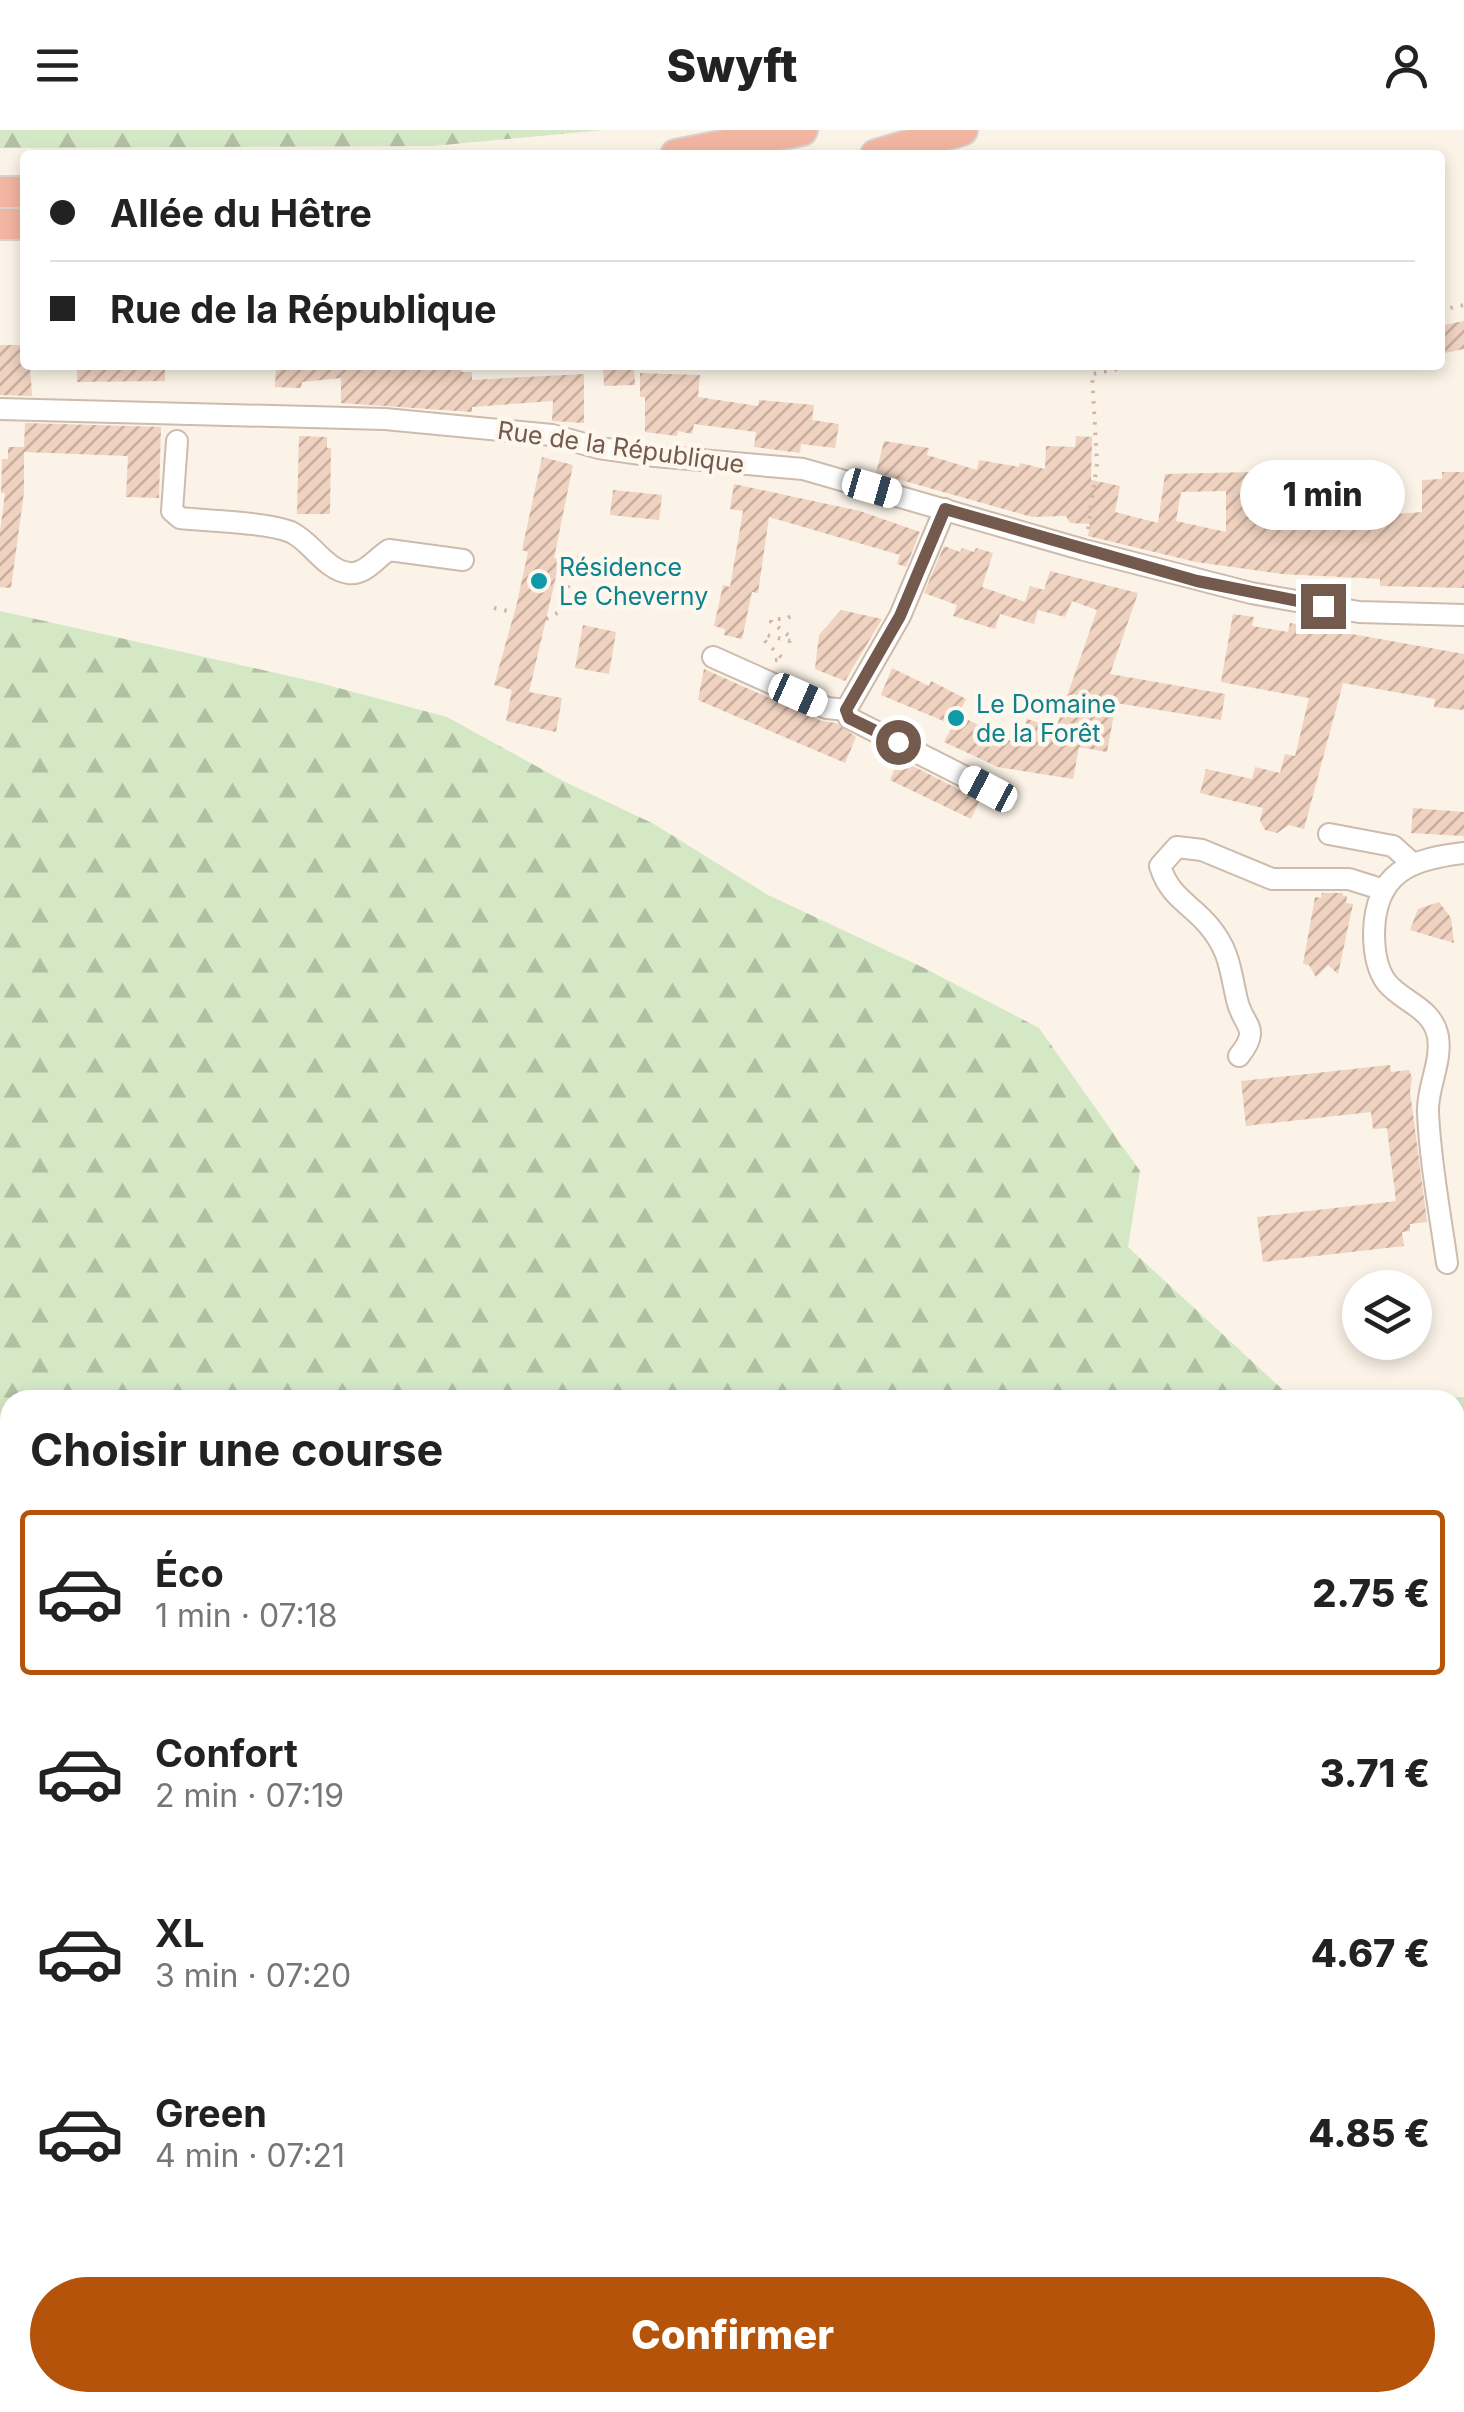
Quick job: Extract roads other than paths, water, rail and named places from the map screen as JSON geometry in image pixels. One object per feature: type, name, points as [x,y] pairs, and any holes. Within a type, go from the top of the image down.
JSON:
[{"type":"highway","points":[[701,150],[802,130]]},
{"type":"highway","points":[[893,150],[962,130]]},
{"type":"street","name":"Rue de la République","points":[[0,409],[369,418],[544,434],[599,448],[802,469],[1178,576],[1251,593],[1359,612],[1464,615]]},
{"type":"street","points":[[177,440],[172,512],[180,518],[285,530],[301,538],[333,567],[349,573],[363,572],[389,550],[464,560]]},
{"type":"street","points":[[846,710],[900,616],[945,509]]},
{"type":"street","points":[[714,657],[828,708],[846,710]]},
{"type":"street","points":[[846,710],[849,718],[988,789]]},
{"type":"street","points":[[1329,834],[1393,846],[1413,864]]},
{"type":"street","points":[[1239,1056],[1250,1043],[1251,1029],[1237,1002],[1236,979],[1228,954],[1209,926],[1168,888],[1160,866],[1167,855],[1178,847],[1202,850],[1272,878],[1349,879],[1384,890]]},
{"type":"street","points":[[1447,1263],[1427,1108],[1438,1060],[1435,1025],[1386,983],[1376,961],[1374,916],[1384,890],[1401,869],[1464,853]]},
{"type":"place","name":"Résidence Le Cheverny","points":[[539,581]]},
{"type":"place","name":"Le Domaine de la Forêt","points":[[956,718]]}]
